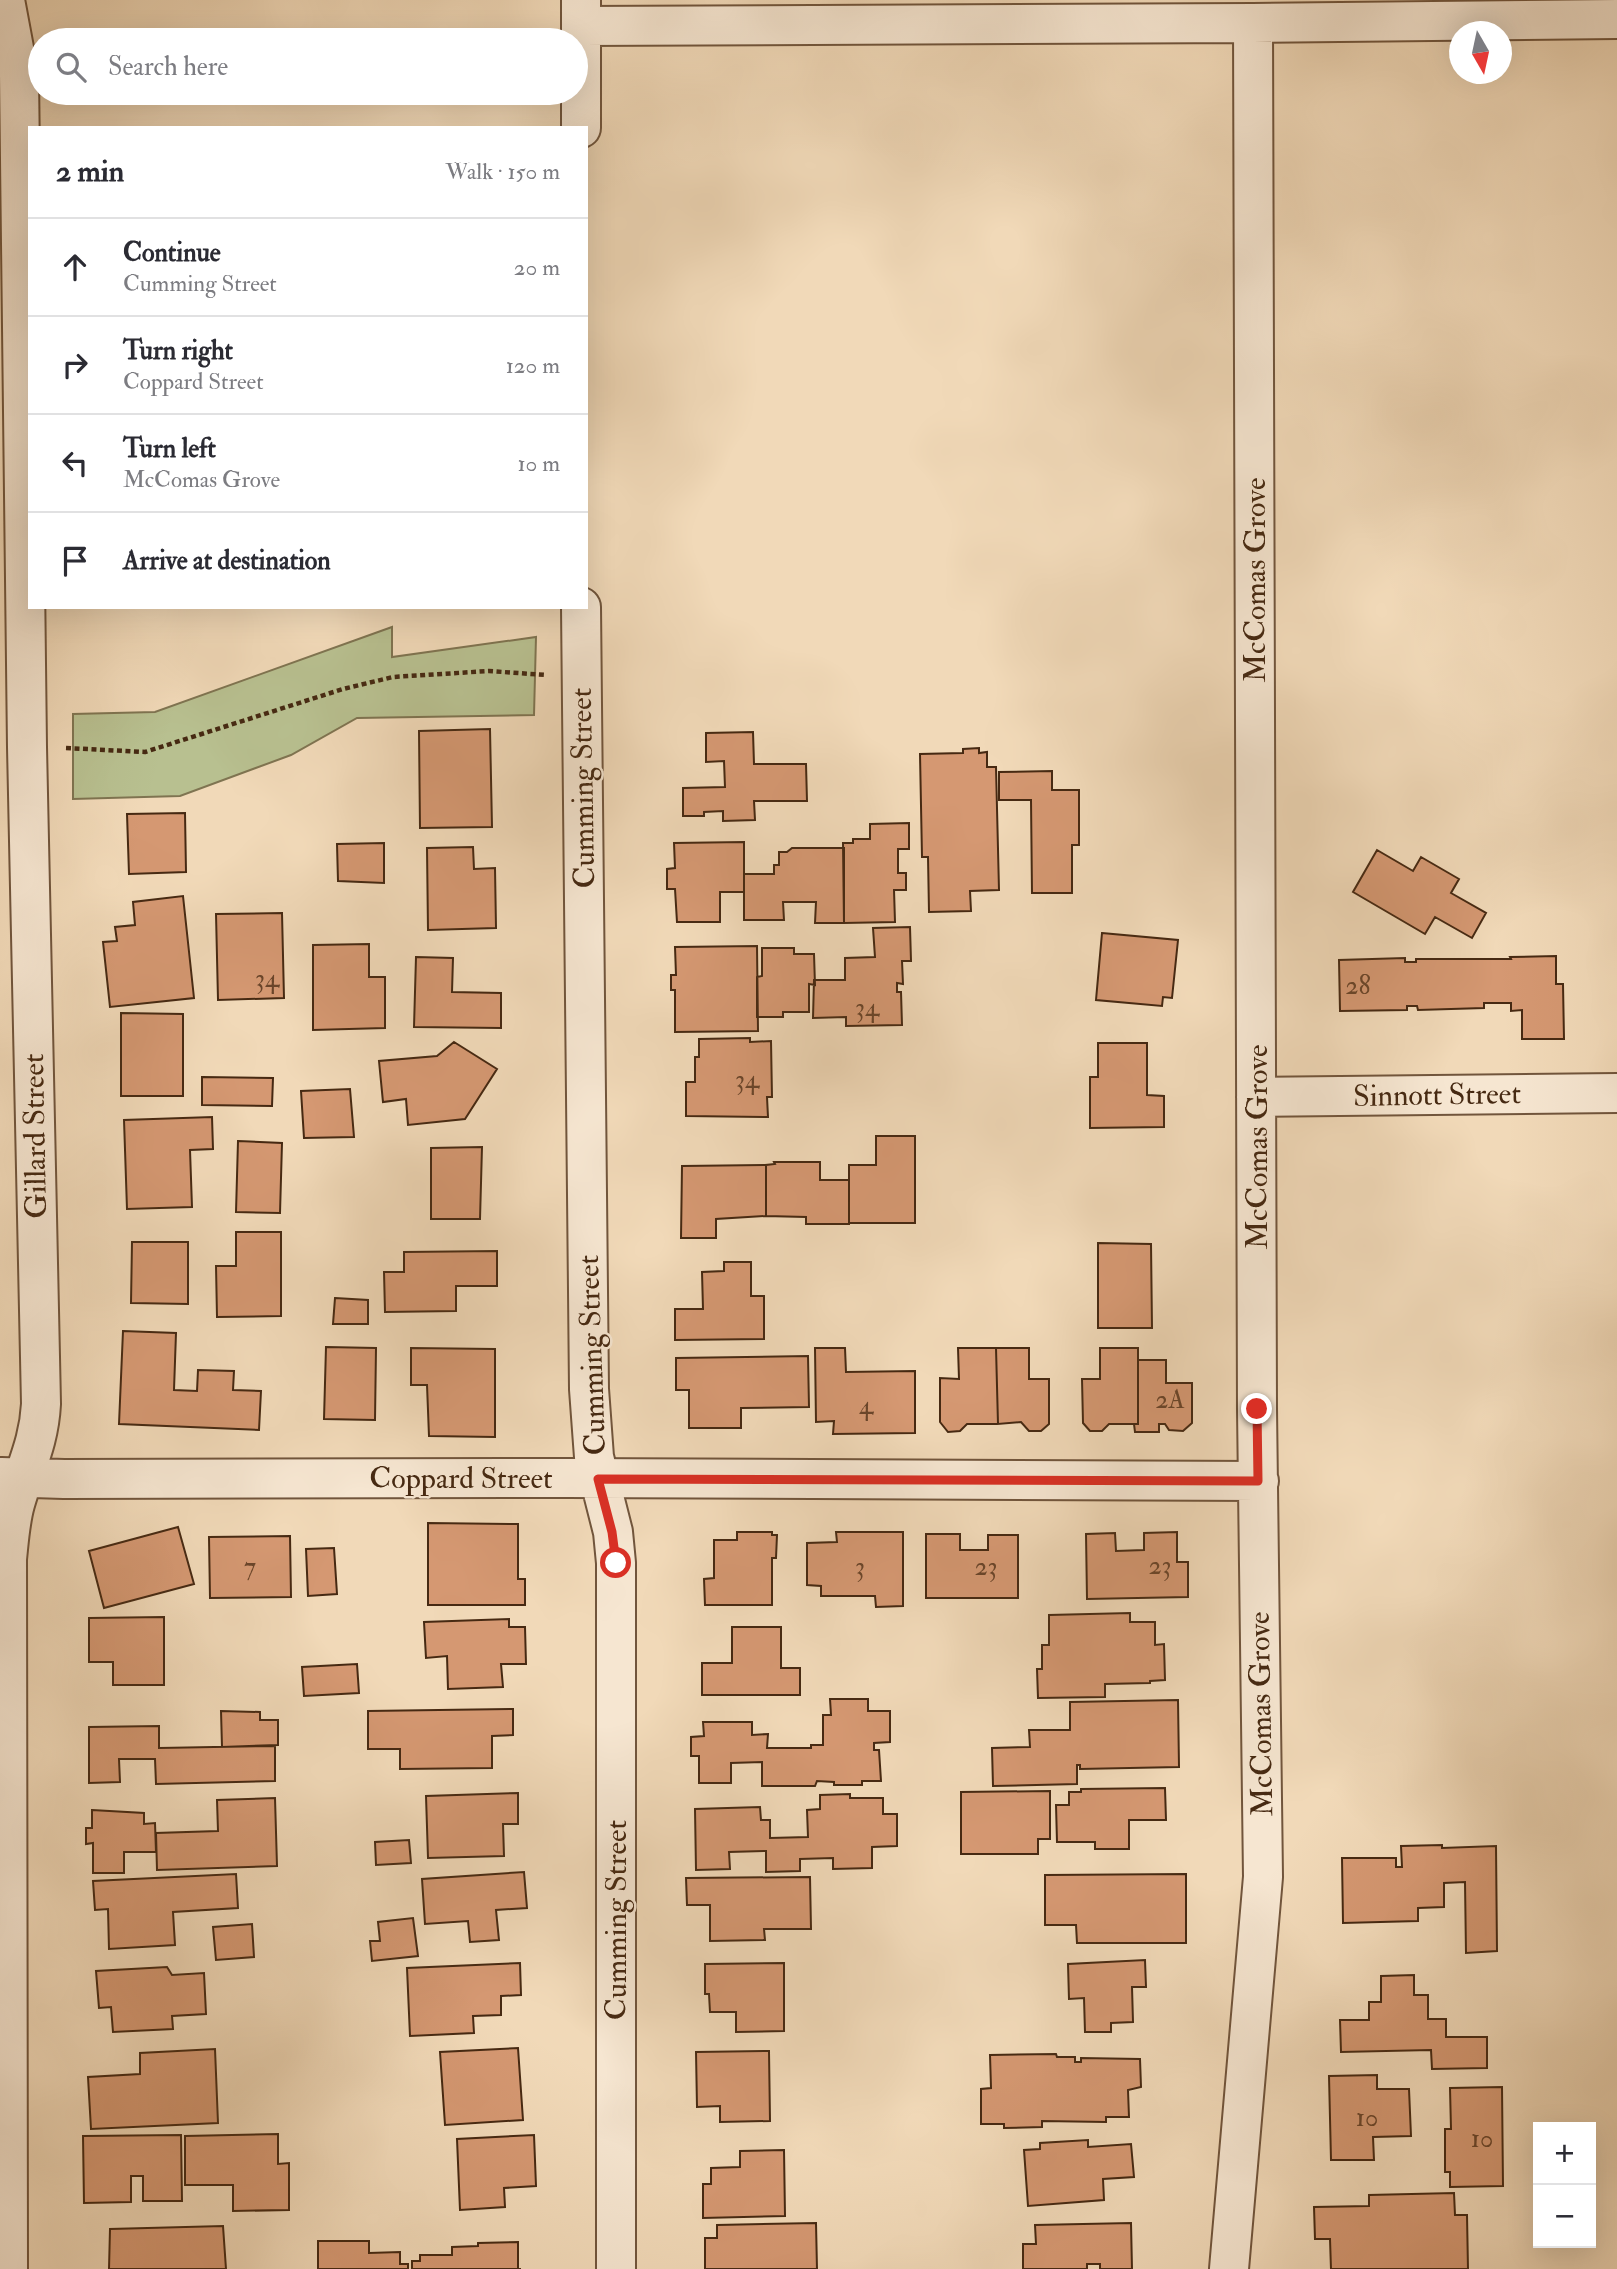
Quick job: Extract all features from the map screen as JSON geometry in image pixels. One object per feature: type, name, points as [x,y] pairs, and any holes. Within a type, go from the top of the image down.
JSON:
[{"type":"street","name":"Gillard Street","points":[[5,0],[19,75],[27,747],[41,1404],[35,1449],[12,1476],[15,1504],[7,1559],[8,2269]]},
{"type":"street","points":[[581,13],[1253,23],[1617,19]]},
{"type":"street","name":"McComas Grove","points":[[1229,2269],[1263,1877],[1258,1481],[1253,23]]},
{"type":"street","points":[[581,105],[581,126]]},
{"type":"street","name":"Cumming Street","points":[[581,609],[589,1389],[594,1457],[612,1532],[616,1563],[616,2269]]},
{"type":"street","name":"Sinnott Street","points":[[1256,1097],[1617,1093]]},
{"type":"street","name":"Coppard Street","points":[[12,1476],[64,1479],[1258,1481]]},
{"type":"path","points":[[27,747],[145,752],[393,677],[489,671],[582,677]]},
{"type":"green space","points":[[392,627],[392,657],[536,637],[534,715],[357,718],[291,755],[180,796],[73,799],[73,714],[155,712]]},
{"type":"building","points":[[490,729],[492,827],[420,828],[419,731]]},
{"type":"building","points":[[753,732],[754,764],[806,764],[807,801],[754,801],[755,820],[723,821],[723,811],[704,812],[704,816],[683,816],[683,788],[725,787],[724,761],[706,762],[706,733]]},
{"type":"building","points":[[979,748],[979,753],[987,752],[987,767],[996,767],[999,890],[970,891],[971,911],[929,912],[928,857],[922,857],[920,754],[963,753],[963,749]]},
{"type":"building","points":[[1052,771],[1052,790],[1079,790],[1079,845],[1072,845],[1072,893],[1032,893],[1031,800],[999,800],[999,772]]},
{"type":"building","points":[[185,813],[186,872],[129,874],[127,814]]},
{"type":"building","points":[[909,823],[909,849],[898,849],[898,873],[906,873],[906,890],[894,890],[895,922],[844,923],[843,843],[853,843],[853,839],[870,839],[870,824]]},
{"type":"building","points":[[744,842],[744,892],[720,892],[720,922],[677,922],[675,889],[667,889],[667,869],[675,868],[674,843]]},
{"type":"building","points":[[384,843],[384,883],[338,881],[337,844]]},
{"type":"building","points":[[473,847],[474,869],[495,868],[496,928],[428,930],[427,848]]},
{"type":"building","points":[[792,848],[844,848],[844,923],[815,923],[816,902],[783,902],[784,920],[744,920],[744,874],[774,874],[774,865],[779,865],[779,852],[787,852]]},
{"type":"building","points":[[1377,850],[1413,871],[1421,857],[1459,879],[1451,893],[1486,913],[1472,938],[1435,917],[1425,934],[1353,892]]},
{"type":"building","points":[[183,896],[194,998],[110,1007],[103,942],[117,941],[115,927],[135,925],[133,902]]},
{"type":"building","points":[[282,913],[284,998],[218,1000],[216,914]]},
{"type":"building","points":[[910,927],[911,961],[902,961],[903,984],[897,983],[897,992],[901,992],[902,1025],[846,1026],[846,1017],[813,1018],[814,980],[845,980],[845,958],[875,957],[873,928]]},
{"type":"building","points":[[1102,933],[1178,940],[1172,998],[1163,997],[1162,1006],[1096,1000]]},
{"type":"building","points":[[369,944],[369,977],[385,977],[385,1028],[313,1030],[313,945]]},
{"type":"building","points":[[757,946],[758,1031],[675,1032],[675,990],[671,990],[671,975],[676,975],[675,947]]},
{"type":"building","points":[[762,948],[794,948],[794,954],[814,954],[815,985],[809,984],[809,1012],[783,1012],[783,1017],[757,1017],[757,977],[762,976]]},
{"type":"building","points":[[1556,956],[1556,984],[1563,984],[1564,1039],[1522,1039],[1522,1010],[1511,1011],[1511,1003],[1484,1003],[1484,1008],[1418,1010],[1417,1006],[1407,1006],[1407,1010],[1340,1011],[1339,960],[1405,958],[1405,962],[1416,962],[1416,959]]},
{"type":"building","points":[[416,957],[453,958],[452,992],[501,993],[501,1028],[414,1027]]},
{"type":"building","points":[[121,1013],[183,1014],[183,1096],[121,1096]]},
{"type":"building","points":[[750,1038],[750,1042],[771,1041],[772,1097],[767,1097],[768,1117],[686,1116],[686,1082],[695,1082],[695,1057],[699,1057],[699,1039]]},
{"type":"building","points":[[454,1042],[497,1069],[465,1119],[408,1125],[406,1099],[383,1102],[379,1061],[437,1056]]},
{"type":"building","points":[[1098,1043],[1147,1043],[1147,1095],[1164,1096],[1164,1127],[1090,1128],[1090,1077],[1098,1077]]},
{"type":"building","points":[[202,1077],[273,1078],[272,1106],[202,1105]]},
{"type":"building","points":[[350,1089],[354,1137],[304,1138],[301,1091]]},
{"type":"building","points":[[212,1117],[213,1149],[190,1150],[192,1207],[127,1209],[124,1120]]},
{"type":"building","points":[[876,1136],[915,1136],[915,1223],[849,1223],[849,1165],[876,1165]]},
{"type":"building","points":[[238,1141],[282,1143],[280,1213],[236,1212]]},
{"type":"building","points":[[482,1147],[480,1219],[431,1219],[431,1148]]},
{"type":"building","points":[[774,1162],[820,1162],[820,1180],[849,1180],[849,1224],[806,1224],[806,1217],[766,1216],[766,1165],[775,1164]]},
{"type":"building","points":[[766,1165],[766,1216],[716,1219],[716,1238],[681,1238],[682,1166]]},
{"type":"building","points":[[236,1232],[281,1232],[281,1316],[217,1317],[216,1266],[236,1266]]},
{"type":"building","points":[[132,1242],[188,1242],[188,1304],[131,1303]]},
{"type":"building","points":[[1098,1243],[1151,1244],[1152,1328],[1098,1328]]},
{"type":"building","points":[[497,1251],[497,1286],[456,1286],[456,1311],[385,1312],[384,1272],[404,1272],[404,1252]]},
{"type":"building","points":[[724,1262],[751,1262],[751,1296],[764,1296],[764,1339],[675,1340],[675,1309],[703,1309],[702,1272],[724,1271]]},
{"type":"building","points":[[335,1298],[368,1300],[368,1324],[333,1324]]},
{"type":"building","points":[[123,1331],[176,1333],[174,1390],[197,1391],[198,1370],[234,1371],[233,1390],[261,1391],[259,1430],[119,1424]]},
{"type":"building","points":[[326,1347],[376,1348],[375,1420],[324,1419]]},
{"type":"building","points":[[411,1348],[495,1349],[495,1437],[429,1436],[427,1385],[411,1385]]},
{"type":"building","points":[[815,1348],[845,1348],[846,1372],[915,1371],[915,1433],[833,1434],[834,1421],[816,1422]]},
{"type":"building","points":[[958,1348],[996,1348],[998,1424],[967,1424],[960,1431],[948,1432],[940,1422],[940,1378],[959,1379]]},
{"type":"building","points":[[996,1348],[1029,1348],[1029,1379],[1049,1379],[1049,1424],[1041,1431],[1029,1431],[1021,1422],[998,1424]]},
{"type":"building","points":[[1100,1348],[1138,1348],[1138,1424],[1109,1424],[1102,1431],[1090,1431],[1083,1423],[1082,1379],[1100,1379]]},
{"type":"building","points":[[808,1356],[809,1407],[741,1408],[741,1428],[689,1428],[689,1390],[676,1390],[676,1358]]},
{"type":"building","points":[[1138,1360],[1166,1360],[1166,1383],[1192,1383],[1192,1423],[1183,1431],[1169,1430],[1165,1424],[1159,1424],[1159,1432],[1135,1432],[1134,1424],[1138,1424]]},
{"type":"building","points":[[428,1523],[518,1524],[518,1579],[525,1579],[525,1605],[428,1605]]},
{"type":"building","points":[[178,1527],[194,1584],[104,1608],[89,1551]]},
{"type":"building","points":[[737,1532],[772,1532],[772,1535],[777,1535],[776,1558],[772,1558],[772,1605],[705,1605],[704,1579],[714,1578],[714,1540],[737,1540]]},
{"type":"building","points":[[836,1532],[903,1532],[903,1606],[876,1607],[875,1596],[821,1596],[821,1586],[807,1585],[807,1543],[837,1542]]},
{"type":"building","points":[[1177,1532],[1177,1562],[1188,1562],[1188,1597],[1087,1599],[1086,1534],[1115,1533],[1116,1551],[1144,1550],[1144,1533]]},
{"type":"building","points":[[926,1534],[960,1534],[960,1550],[988,1550],[988,1535],[1018,1535],[1018,1598],[926,1598]]},
{"type":"building","points":[[290,1536],[291,1597],[210,1598],[209,1537]]},
{"type":"building","points":[[334,1548],[337,1594],[308,1596],[306,1549]]},
{"type":"building","points":[[1130,1613],[1130,1622],[1155,1622],[1155,1645],[1164,1644],[1165,1680],[1105,1684],[1105,1697],[1038,1698],[1037,1669],[1042,1669],[1042,1645],[1049,1645],[1049,1615]]},
{"type":"building","points":[[164,1617],[164,1685],[113,1685],[113,1662],[89,1662],[89,1618]]},
{"type":"building","points":[[509,1619],[509,1627],[525,1627],[526,1664],[501,1664],[503,1687],[448,1689],[447,1656],[426,1658],[424,1622]]},
{"type":"building","points":[[732,1627],[781,1627],[781,1668],[800,1668],[800,1695],[702,1695],[702,1663],[732,1663]]},
{"type":"building","points":[[357,1664],[359,1693],[304,1696],[302,1667]]},
{"type":"building","points":[[830,1699],[868,1699],[868,1711],[890,1711],[890,1742],[874,1743],[874,1750],[879,1750],[881,1781],[862,1781],[862,1785],[834,1785],[834,1782],[817,1781],[815,1786],[762,1786],[762,1762],[731,1763],[731,1783],[699,1783],[699,1756],[691,1756],[691,1737],[704,1736],[703,1722],[752,1722],[752,1735],[768,1734],[767,1748],[811,1748],[811,1745],[823,1745],[823,1715],[831,1715]]},
{"type":"building","points":[[1178,1700],[1179,1767],[1080,1769],[1080,1765],[1077,1765],[1077,1784],[993,1786],[992,1748],[1030,1747],[1029,1730],[1070,1730],[1070,1702]]},
{"type":"building","points":[[513,1709],[513,1735],[492,1736],[492,1768],[400,1769],[400,1749],[368,1749],[368,1711]]},
{"type":"building","points":[[221,1711],[260,1712],[260,1720],[278,1720],[278,1745],[222,1747]]},
{"type":"building","points":[[159,1726],[159,1748],[275,1746],[275,1781],[156,1784],[155,1759],[119,1759],[120,1782],[89,1783],[89,1727]]},
{"type":"building","points":[[1165,1788],[1166,1820],[1129,1820],[1129,1849],[1095,1849],[1095,1842],[1057,1842],[1056,1805],[1069,1805],[1069,1792],[1081,1792],[1081,1789]]},
{"type":"building","points":[[1050,1791],[1050,1839],[1038,1839],[1038,1854],[961,1854],[961,1792]]},
{"type":"building","points":[[518,1793],[518,1824],[503,1824],[504,1856],[428,1858],[426,1796]]},
{"type":"building","points":[[850,1794],[850,1798],[883,1798],[883,1814],[897,1814],[897,1846],[872,1847],[872,1868],[833,1869],[833,1858],[800,1859],[800,1871],[766,1872],[766,1851],[729,1852],[730,1869],[696,1870],[695,1809],[760,1807],[761,1820],[770,1820],[770,1838],[808,1837],[807,1810],[820,1809],[820,1795]]},
{"type":"building","points":[[275,1798],[277,1866],[157,1870],[156,1833],[218,1831],[217,1800]]},
{"type":"building","points":[[92,1810],[144,1813],[144,1824],[155,1823],[156,1852],[124,1852],[124,1873],[93,1873],[93,1843],[86,1844],[86,1828],[92,1828]]},
{"type":"building","points":[[409,1840],[411,1863],[376,1865],[375,1842]]},
{"type":"building","points":[[1442,1845],[1442,1848],[1496,1846],[1497,1951],[1466,1953],[1465,1882],[1444,1883],[1444,1907],[1418,1908],[1418,1921],[1343,1923],[1342,1858],[1396,1858],[1396,1867],[1402,1867],[1401,1846]]},
{"type":"building","points":[[524,1872],[527,1908],[496,1910],[499,1940],[470,1942],[468,1921],[425,1924],[422,1879]]},
{"type":"building","points":[[236,1874],[238,1908],[173,1912],[175,1945],[109,1949],[108,1909],[95,1910],[93,1881]]},
{"type":"building","points":[[1186,1874],[1186,1943],[1077,1943],[1076,1925],[1045,1925],[1045,1875]]},
{"type":"building","points":[[810,1877],[811,1929],[764,1929],[765,1940],[710,1941],[710,1905],[687,1905],[686,1878]]},
{"type":"building","points":[[413,1918],[418,1956],[372,1961],[370,1941],[380,1941],[378,1922]]},
{"type":"building","points":[[252,1924],[254,1957],[216,1960],[213,1927]]},
{"type":"building","points":[[1145,1960],[1146,1987],[1132,1987],[1133,2022],[1111,2023],[1111,2032],[1085,2032],[1084,1998],[1069,1999],[1068,1964]]},
{"type":"building","points":[[520,1963],[521,1995],[501,1996],[501,2015],[473,2016],[474,2033],[410,2036],[407,1968]]},
{"type":"building","points":[[784,1963],[784,2031],[736,2032],[736,2012],[710,2012],[709,1994],[705,1994],[705,1964]]},
{"type":"building","points":[[167,1967],[172,1975],[204,1973],[206,2014],[172,2016],[173,2029],[113,2032],[111,2007],[99,2008],[96,1971]]},
{"type":"building","points":[[1414,1975],[1414,1995],[1428,1995],[1428,2019],[1446,2019],[1446,2037],[1487,2037],[1487,2068],[1432,2069],[1431,2050],[1341,2052],[1340,2020],[1369,2020],[1369,2002],[1381,2002],[1381,1976]]},
{"type":"building","points":[[518,2048],[523,2120],[445,2125],[440,2052]]},
{"type":"building","points":[[215,2049],[218,2123],[91,2129],[88,2077],[140,2074],[140,2053]]},
{"type":"building","points":[[769,2051],[770,2121],[720,2122],[720,2106],[697,2107],[696,2052]]},
{"type":"building","points":[[1056,2054],[1057,2057],[1075,2057],[1075,2062],[1081,2062],[1081,2058],[1140,2059],[1141,2087],[1128,2090],[1129,2117],[1106,2117],[1106,2122],[1042,2121],[1042,2127],[1004,2128],[1004,2124],[981,2124],[981,2089],[991,2088],[990,2055]]},
{"type":"building","points":[[1377,2075],[1377,2089],[1409,2089],[1411,2136],[1373,2137],[1374,2160],[1331,2160],[1329,2076]]},
{"type":"building","points":[[1502,2087],[1503,2186],[1450,2187],[1450,2172],[1445,2172],[1445,2129],[1451,2129],[1450,2088]]},
{"type":"building","points":[[278,2134],[278,2164],[289,2163],[289,2210],[233,2211],[233,2185],[185,2185],[185,2136]]},
{"type":"building","points":[[181,2135],[182,2201],[143,2201],[143,2176],[131,2176],[131,2202],[84,2203],[83,2136]]},
{"type":"building","points":[[534,2135],[536,2186],[504,2188],[505,2207],[460,2210],[457,2139]]},
{"type":"building","points":[[1088,2140],[1088,2147],[1131,2144],[1134,2177],[1103,2179],[1104,2200],[1028,2206],[1024,2150],[1040,2149],[1040,2143]]},
{"type":"building","points":[[784,2150],[785,2216],[703,2218],[703,2184],[711,2184],[711,2168],[740,2167],[740,2151]]},
{"type":"building","points":[[1454,2193],[1455,2215],[1467,2215],[1468,2269],[1331,2269],[1330,2239],[1315,2239],[1314,2207],[1369,2206],[1369,2195]]},
{"type":"building","points":[[816,2223],[817,2269],[705,2269],[705,2238],[717,2238],[717,2225]]},
{"type":"building","points":[[1131,2223],[1132,2269],[1100,2269],[1100,2264],[1087,2264],[1087,2269],[1023,2269],[1023,2244],[1036,2244],[1035,2225]]},
{"type":"building","points":[[223,2226],[226,2269],[109,2269],[110,2229]]},
{"type":"building","points":[[318,2241],[369,2241],[369,2253],[400,2252],[400,2264],[408,2264],[408,2269],[318,2269]]},
{"type":"building","points":[[518,2242],[518,2269],[412,2269],[412,2261],[420,2261],[420,2255],[452,2255],[452,2247],[478,2246],[478,2243]]},
{"type":"route","points":[[616,1563],[612,1532],[598,1479],[1258,1481],[1257,1409]]}]
